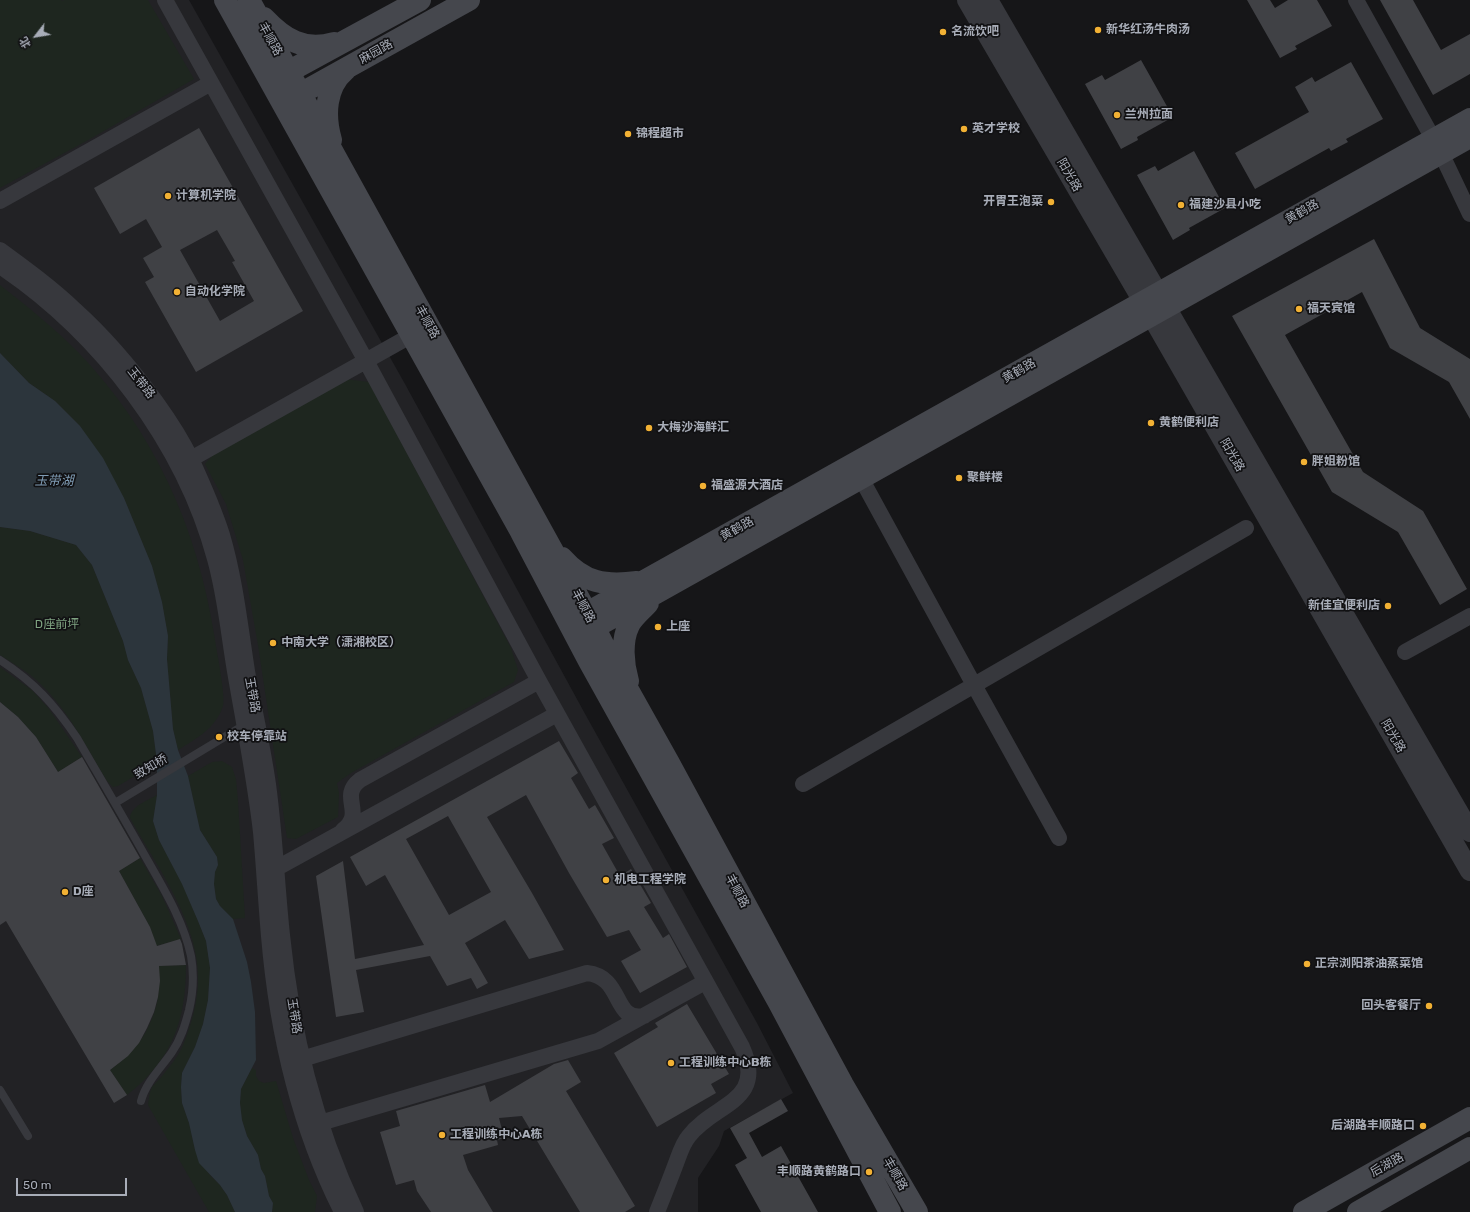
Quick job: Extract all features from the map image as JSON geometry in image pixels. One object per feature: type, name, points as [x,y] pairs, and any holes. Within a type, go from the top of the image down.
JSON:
[{"type":"main road","points":[[225,0],[279,77],[420,0]]},
{"type":"main road","name":"麻园路","points":[[291,99],[469,0]]},
{"type":"main road","points":[[251,3],[271,26],[282,35],[298,44],[313,46],[327,44],[356,35]]},
{"type":"main road","name":"丰顺路","points":[[251,3],[279,77],[291,99],[343,169],[548,541],[582,625],[636,704],[843,1084],[917,1212]]},
{"type":"main road","points":[[343,169],[328,128],[327,108],[330,93],[336,79],[352,65]]},
{"type":"main road","points":[[291,99],[412,335],[521,532],[582,625],[890,1212]]},
{"type":"main road","name":"黄鹤路","points":[[582,625],[1438,146],[1470,119]]},
{"type":"main road","points":[[1438,146],[1470,137]]},
{"type":"main road","points":[[548,541],[566,563],[579,574],[598,582],[616,584],[667,578]]},
{"type":"main road","points":[[636,704],[624,670],[625,639],[629,625],[667,578]]},
{"type":"main road","name":"后湖路","points":[[1304,1212],[1470,1118]]},
{"type":"main road","points":[[1358,1212],[1470,1148]]},
{"type":"street","points":[[165,0],[366,361],[557,714],[747,1057],[749,1068],[748,1078],[738,1097],[705,1121],[689,1136],[683,1146],[656,1212]]},
{"type":"street","name":"阳光路","points":[[967,0],[1155,305],[1470,832]]},
{"type":"street","name":"阳光路","points":[[988,0],[1155,305],[1470,871]]},
{"type":"street","points":[[1356,0],[1438,146],[1470,214]]},
{"type":"street","points":[[0,201],[211,83]]},
{"type":"street","name":"玉带路","points":[[0,250],[76,310],[107,342],[141,381],[166,416],[185,462],[208,497],[223,541],[240,620],[250,721],[269,792],[295,1061],[313,1125],[334,1164],[351,1211]]},
{"type":"street","points":[[0,266],[54,308],[93,346],[147,412],[169,447],[185,462],[412,335]]},
{"type":"street","points":[[857,471],[1059,838]]},
{"type":"street","points":[[803,784],[1246,528]]},
{"type":"street","points":[[1405,652],[1470,616]]},
{"type":"street","points":[[376,813],[364,816],[355,810],[352,804],[350,797],[351,790],[360,780],[539,681]]},
{"type":"street","points":[[277,868],[557,714]]},
{"type":"street","points":[[250,721],[261,832],[269,938],[275,988],[295,1061],[587,973],[600,976],[605,979],[611,985],[626,1011],[634,1017],[644,1016]]},
{"type":"street","points":[[340,832],[347,827],[353,817],[352,804]]},
{"type":"street","points":[[313,1125],[591,1043],[611,1035],[705,982]]},
{"type":"street","points":[[611,1035],[618,1029],[622,1021],[622,1005]]},
{"type":"lane","points":[[0,660],[34,684],[64,718],[115,803],[171,903],[181,924],[191,957],[192,991],[180,1039],[144,1091],[141,1101]]},
{"type":"lane","name":"致知桥","points":[[115,803],[250,721]]},
{"type":"lane","points":[[0,1090],[28,1136]]},
{"type":"shaded area","name":"中南大学（潇湘校区）","points":[[0,0],[189,0],[405,384],[584,712],[757,1023],[793,1093],[724,1131],[719,1146],[698,1178],[698,1212],[0,1212]]},
{"type":"green space","points":[[0,0],[148,0],[194,79],[90,139],[0,188]]},
{"type":"green space","points":[[0,285],[59,334],[78,352],[105,382],[129,414],[150,448],[168,482],[184,519],[206,594],[214,634],[224,701],[216,721],[205,732],[178,750],[173,729],[167,659],[168,636],[162,602],[152,566],[124,498],[80,426],[55,401],[29,383],[0,353]]},
{"type":"green space","points":[[345,379],[369,382],[511,648],[518,670],[514,682],[351,773],[337,783],[339,793],[338,817],[296,839],[287,838],[258,645],[243,560],[226,504],[205,464],[217,450]]},
{"type":"green space","name":"D座前坪","points":[[0,527],[30,531],[76,545],[92,565],[123,641],[128,660],[141,688],[153,731],[157,763],[118,786],[113,787],[107,781],[74,726],[45,688],[29,674],[0,655]]},
{"type":"green space","points":[[0,667],[33,691],[49,709],[82,757],[58,772],[36,737],[18,717],[0,702]]},
{"type":"green space","points":[[222,761],[232,767],[236,779],[245,918],[233,919],[220,906],[216,899],[214,884],[215,872],[218,865],[217,857],[200,830],[188,776],[212,762]]},
{"type":"green space","points":[[157,795],[153,821],[159,840],[182,883],[206,941],[210,968],[208,1000],[203,1024],[195,1047],[182,1073],[182,1103],[189,1123],[195,1150],[209,1174],[227,1195],[235,1212],[209,1212],[148,1105],[152,1087],[172,1063],[183,1045],[194,1012],[198,984],[197,962],[185,918],[164,876],[130,818],[136,807]]},
{"type":"green space","points":[[140,858],[162,896],[181,939],[156,946],[150,927],[119,871]]},
{"type":"green space","points":[[186,965],[183,1004],[179,1022],[173,1038],[155,1068],[127,1095],[110,1070],[133,1050],[151,1021],[158,997],[159,966]]},
{"type":"green space","points":[[252,1068],[256,1070],[256,1076],[259,1081],[264,1083],[276,1081],[293,1138],[309,1180],[317,1196],[315,1212],[272,1212],[273,1203],[269,1196],[265,1176],[261,1169],[258,1155],[247,1136],[242,1120],[240,1103],[241,1089]]},
{"type":"water","name":"玉带湖","points":[[0,353],[29,383],[55,401],[80,426],[103,458],[124,498],[152,566],[162,602],[168,636],[167,659],[173,729],[178,750],[188,776],[200,830],[217,857],[218,865],[215,872],[214,884],[216,899],[220,906],[233,919],[247,962],[251,982],[255,1012],[256,1060],[241,1089],[240,1103],[242,1120],[247,1136],[258,1155],[261,1169],[265,1176],[269,1196],[273,1203],[272,1212],[235,1212],[227,1195],[220,1185],[199,1163],[189,1123],[182,1103],[181,1087],[182,1073],[195,1047],[203,1024],[208,1000],[210,968],[206,941],[182,884],[159,840],[153,821],[157,795],[157,762],[153,731],[141,688],[128,660],[123,641],[92,565],[76,545],[30,531],[0,527]]},
{"type":"building","points":[[1247,0],[1270,0],[1275,8],[1288,0],[1317,0],[1332,26],[1295,46],[1297,49],[1280,58]]},
{"type":"building","points":[[1380,0],[1413,0],[1441,50],[1470,34],[1470,74],[1433,95]]},
{"type":"building","points":[[1141,60],[1173,117],[1137,137],[1138,140],[1121,149],[1085,84],[1102,75],[1105,80]]},
{"type":"building","points":[[1351,62],[1383,119],[1346,139],[1348,142],[1331,151],[1329,148],[1255,189],[1235,153],[1309,112],[1295,87],[1312,77],[1315,82]]},
{"type":"building","points":[[199,128],[303,311],[196,372],[145,282],[154,277],[143,258],[162,247],[146,219],[120,234],[94,188]],"holes":[[[217,230],[235,261],[232,262],[254,301],[220,321],[180,250]]]},
{"type":"building","points":[[1194,151],[1225,208],[1189,228],[1190,230],[1173,240],[1137,175],[1155,166],[1158,171]]},
{"type":"building","points":[[1374,239],[1420,328],[1470,359],[1470,419],[1449,382],[1390,348],[1362,292],[1285,335],[1363,472],[1423,511],[1467,589],[1440,605],[1398,532],[1332,492],[1232,316]]},
{"type":"building","name":"D座","points":[[0,702],[18,717],[36,737],[58,772],[82,757],[140,858],[119,871],[150,927],[157,946],[180,939],[182,944],[186,965],[159,966],[160,981],[158,997],[154,1012],[147,1028],[139,1043],[128,1056],[110,1070],[127,1095],[114,1103],[6,921],[0,925]]},
{"type":"building","name":"机电工程学院","points":[[559,741],[578,773],[571,778],[589,809],[595,805],[614,838],[602,844],[620,876],[631,869],[651,903],[644,907],[663,938],[669,934],[687,967],[640,993],[621,961],[641,950],[629,930],[607,937],[569,873],[526,795],[487,817],[564,950],[529,959],[505,920],[465,943],[488,983],[477,989],[471,978],[447,986],[430,956],[356,970],[364,1012],[336,1017],[316,876],[343,861],[355,959],[424,945],[385,875],[366,886],[350,857]],"holes":[[[448,816],[491,892],[449,915],[406,839]]]},
{"type":"building","name":"工程训练中心B栋","points":[[687,1004],[729,1074],[711,1084],[716,1093],[657,1127],[614,1053],[658,1027],[655,1023]]},
{"type":"building","name":"工程训练中心A栋","points":[[568,1060],[581,1082],[566,1091],[635,1206],[625,1212],[580,1212],[522,1116],[499,1118],[504,1138],[497,1140],[498,1145],[463,1155],[468,1170],[493,1212],[431,1212],[417,1191],[414,1180],[396,1185],[380,1132],[400,1126],[396,1111],[485,1085],[490,1102],[554,1064]]},
{"type":"building","points":[[781,1099],[788,1111],[749,1133],[762,1157],[781,1146],[818,1212],[761,1212],[735,1165],[747,1158],[730,1128]]},
{"type":"place","name":"新华红汤牛肉汤","points":[[1098,30]]},
{"type":"place","name":"名流饮吧","points":[[943,32]]},
{"type":"place","name":"兰州拉面","points":[[1117,115]]},
{"type":"place","name":"英才学校","points":[[964,129]]},
{"type":"place","name":"锦程超市","points":[[628,134]]},
{"type":"place","name":"计算机学院","points":[[168,196]]},
{"type":"place","name":"开胃王泡菜","points":[[1051,202]]},
{"type":"place","name":"福建沙县小吃","points":[[1181,205]]},
{"type":"place","name":"自动化学院","points":[[177,292]]},
{"type":"place","name":"福天宾馆","points":[[1299,309]]},
{"type":"place","name":"黄鹤便利店","points":[[1151,423]]},
{"type":"place","name":"大梅沙海鲜汇","points":[[649,428]]},
{"type":"place","name":"胖姐粉馆","points":[[1304,462]]},
{"type":"place","name":"聚鲜楼","points":[[959,478]]},
{"type":"place","name":"福盛源大酒店","points":[[703,486]]},
{"type":"place","name":"新佳宜便利店","points":[[1388,606]]},
{"type":"place","name":"上座","points":[[658,627]]},
{"type":"place","name":"中南大学（潇湘校区）","points":[[273,643]]},
{"type":"place","name":"校车停靠站","points":[[219,737]]},
{"type":"place","name":"机电工程学院","points":[[606,880]]},
{"type":"place","name":"D座","points":[[65,892]]},
{"type":"place","name":"正宗浏阳茶油蒸菜馆","points":[[1307,964]]},
{"type":"place","name":"回头客餐厅","points":[[1429,1006]]},
{"type":"place","name":"工程训练中心B栋","points":[[671,1063]]},
{"type":"place","name":"后湖路丰顺路口","points":[[1423,1126]]},
{"type":"place","name":"工程训练中心A栋","points":[[442,1135]]},
{"type":"place","name":"丰顺路黄鹤路口","points":[[869,1172]]}]
